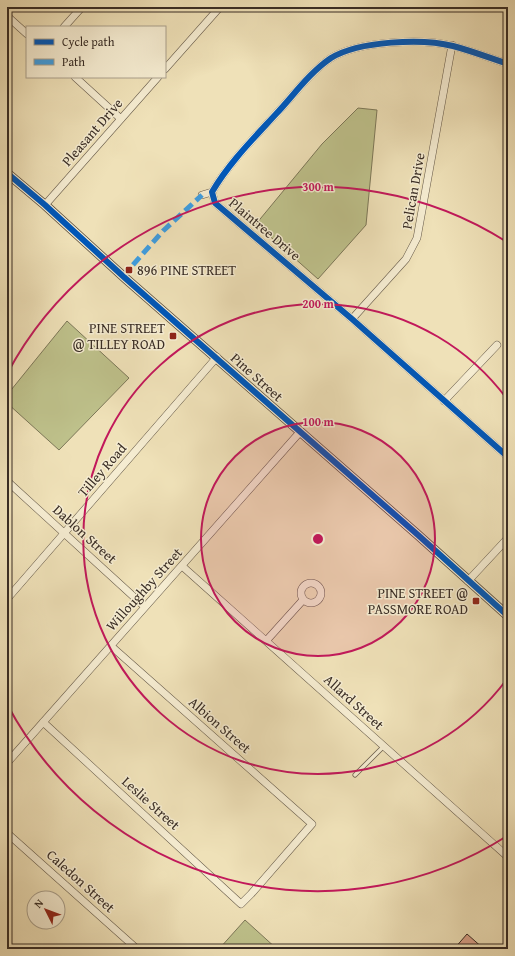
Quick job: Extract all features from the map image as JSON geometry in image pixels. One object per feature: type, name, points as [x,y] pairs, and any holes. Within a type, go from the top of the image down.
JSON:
[{"type":"street","points":[[65,26],[82,7]]},
{"type":"street","points":[[166,68],[220,7]]},
{"type":"street","points":[[7,16],[26,33]]},
{"type":"street","name":"Plaintree Drive","points":[[508,64],[452,45],[402,41],[353,48],[331,58],[313,74],[246,147],[220,179],[212,192],[215,203],[352,319],[508,458]]},
{"type":"street","name":"Pelican Drive","points":[[352,319],[406,259],[418,238],[452,45]]},
{"type":"street","points":[[76,78],[121,120]]},
{"type":"street","name":"Pleasant Drive","points":[[45,205],[157,78]]},
{"type":"street","name":"Pine Street","points":[[7,173],[45,205],[125,278],[217,357],[508,616]]},
{"type":"street","points":[[202,195],[212,192]]},
{"type":"street","points":[[444,401],[497,345]]},
{"type":"street","name":"Tilley Road","points":[[7,599],[217,357]]},
{"type":"street","name":"Willoughby Street","points":[[7,763],[300,432]]},
{"type":"street","name":"Dablon Street","points":[[7,481],[145,607]]},
{"type":"street","points":[[468,582],[508,538]]},
{"type":"street","name":"Allard Street","points":[[182,566],[508,857]]},
{"type":"street","points":[[266,641],[303,600]]},
{"type":"street","name":"Albion Street","points":[[111,646],[312,824],[241,904]]},
{"type":"street","name":"Leslie Street","points":[[43,722],[241,904]]},
{"type":"street","name":"Caledon Street","points":[[7,833],[137,949]]},
{"type":"lane","points":[[355,776],[384,746]]},
{"type":"green space","points":[[358,108],[377,110],[366,225],[318,279],[256,224],[322,144]]},
{"type":"green space","points":[[67,321],[129,378],[59,450],[7,403],[7,395]]},
{"type":"green space","points":[[245,920],[277,949],[219,949]]},
{"type":"building","points":[[467,934],[484,949],[454,949]]},
{"type":"marked path","points":[[123,276],[163,231],[202,195]]},
{"type":"cycle path","points":[[508,64],[453,46],[425,42],[374,45],[343,52],[331,58],[309,77],[242,152],[226,171],[212,192],[215,203],[352,319],[508,457]]},
{"type":"cycle path","points":[[7,173],[508,616]]},
{"type":"place","name":"896 PINE STREET","points":[[129,270]]},
{"type":"place","name":"PINE STREET @ TILLEY ROAD","points":[[173,336]]},
{"type":"place","name":"PINE STREET @ PASSMORE ROAD","points":[[476,601]]}]
